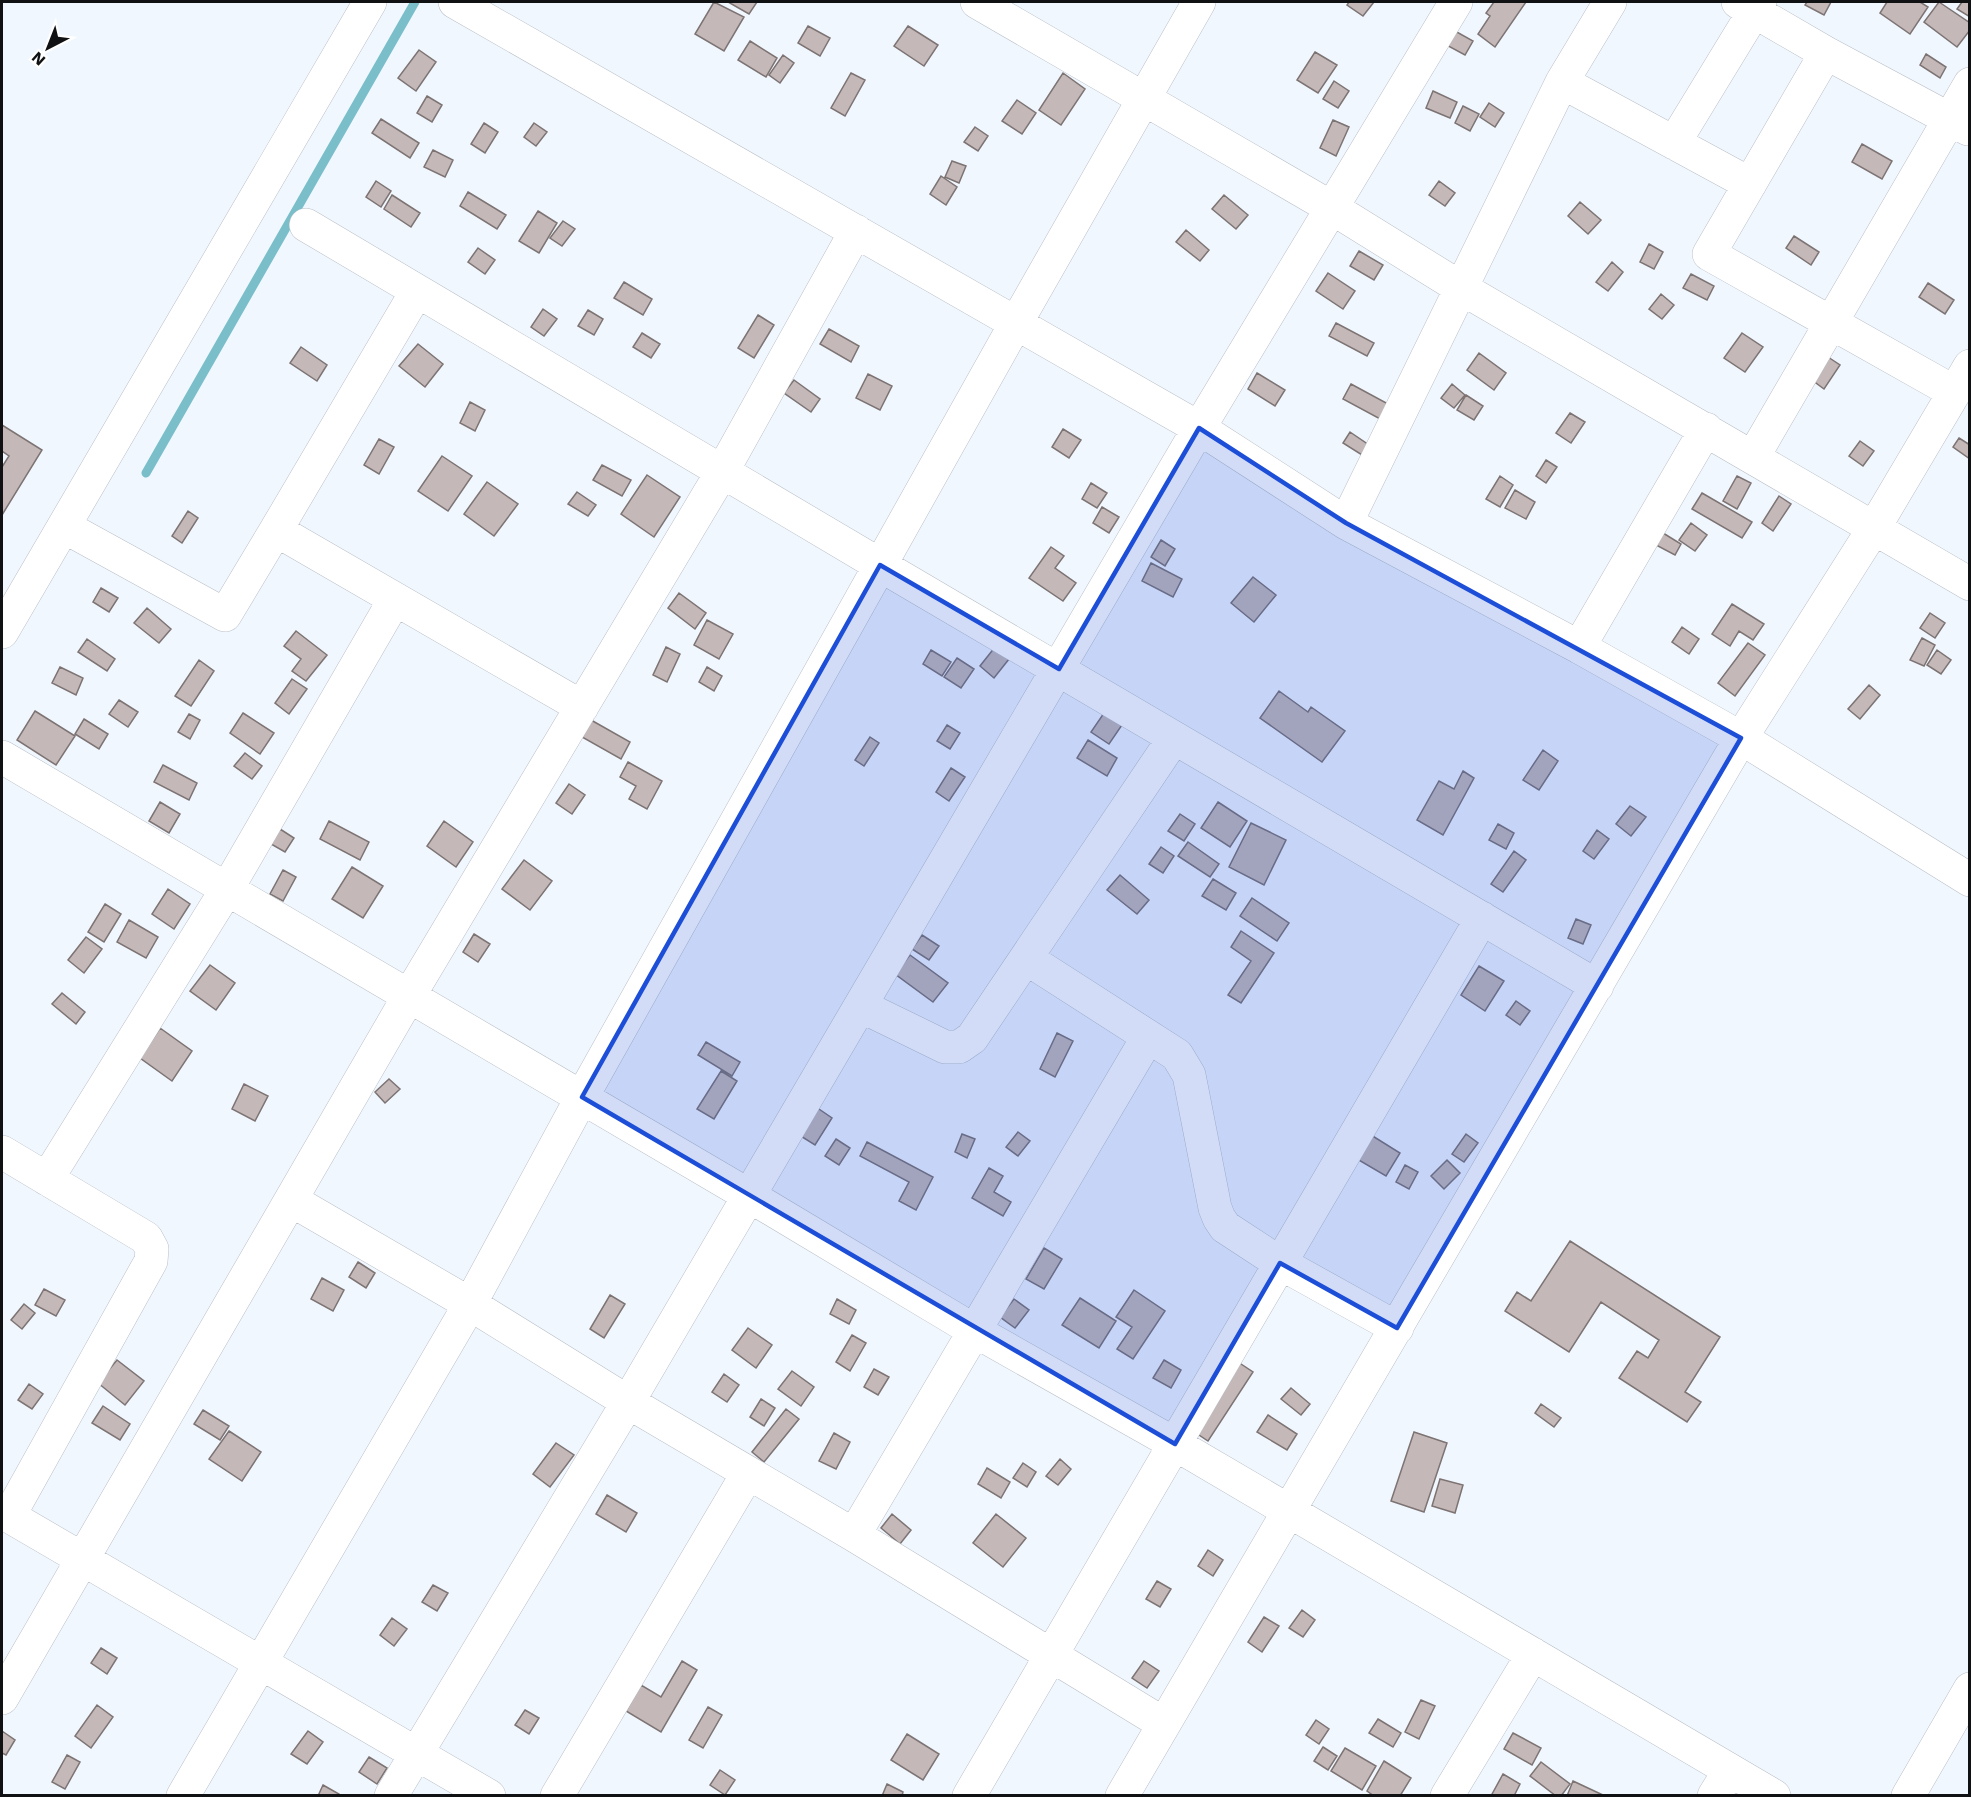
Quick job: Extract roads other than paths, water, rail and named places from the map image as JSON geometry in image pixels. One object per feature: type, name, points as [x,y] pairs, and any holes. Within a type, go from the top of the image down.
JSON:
[{"type":"street","points":[[2,633],[370,2]]},
{"type":"street","points":[[455,2],[1199,428],[1346,523],[1579,647],[1741,738],[1970,880]]},
{"type":"street","points":[[183,1796],[470,1304],[582,1096],[1199,2]]},
{"type":"street","points":[[391,1796],[628,1402],[1199,428],[1456,2]]},
{"type":"street","points":[[1346,523],[1562,82],[1610,2]]},
{"type":"street","points":[[991,5],[1332,208],[1461,288],[1970,584]]},
{"type":"street","points":[[1674,143],[1751,5],[1826,53],[1959,125]]},
{"type":"street","points":[[1122,1796],[1741,738],[1874,528],[1962,379],[1830,322],[1709,254],[1826,53]]},
{"type":"street","points":[[1562,82],[1750,184]]},
{"type":"street","points":[[1753,457],[1830,322],[1959,125],[1970,84]]},
{"type":"street","points":[[306,225],[1597,986]]},
{"type":"street","points":[[2,1698],[409,996],[722,472],[856,231]]},
{"type":"street","points":[[65,527],[225,615],[417,291]]},
{"type":"street","points":[[1579,647],[1706,429]]},
{"type":"street","points":[[276,530],[582,707]]},
{"type":"street","points":[[47,1179],[227,889],[395,598]]},
{"type":"street","points":[[861,1006],[945,1047],[959,1047],[972,1038],[1174,738]]},
{"type":"street","points":[[2,757],[582,1096],[975,1331],[1175,1444],[1533,1654],[1722,1783],[1774,1796]]},
{"type":"street","points":[[969,1796],[1482,918]]},
{"type":"street","points":[[1026,958],[1177,1055],[1189,1075],[1219,1218],[1225,1227],[1280,1263],[1397,1328]]},
{"type":"street","points":[[854,1535],[1148,1037]]},
{"type":"street","points":[[2,1152],[146,1238],[152,1249],[151,1261],[5,1514],[489,1796]]},
{"type":"street","points":[[291,1200],[470,1304],[628,1402],[854,1535],[1164,1724]]},
{"type":"street","points":[[557,1796],[748,1473]]},
{"type":"street","points":[[1447,1796],[1533,1654]]},
{"type":"street","points":[[1908,1796],[1970,1689]]},
{"type":"waterway","points":[[146,473],[415,2]]}]
